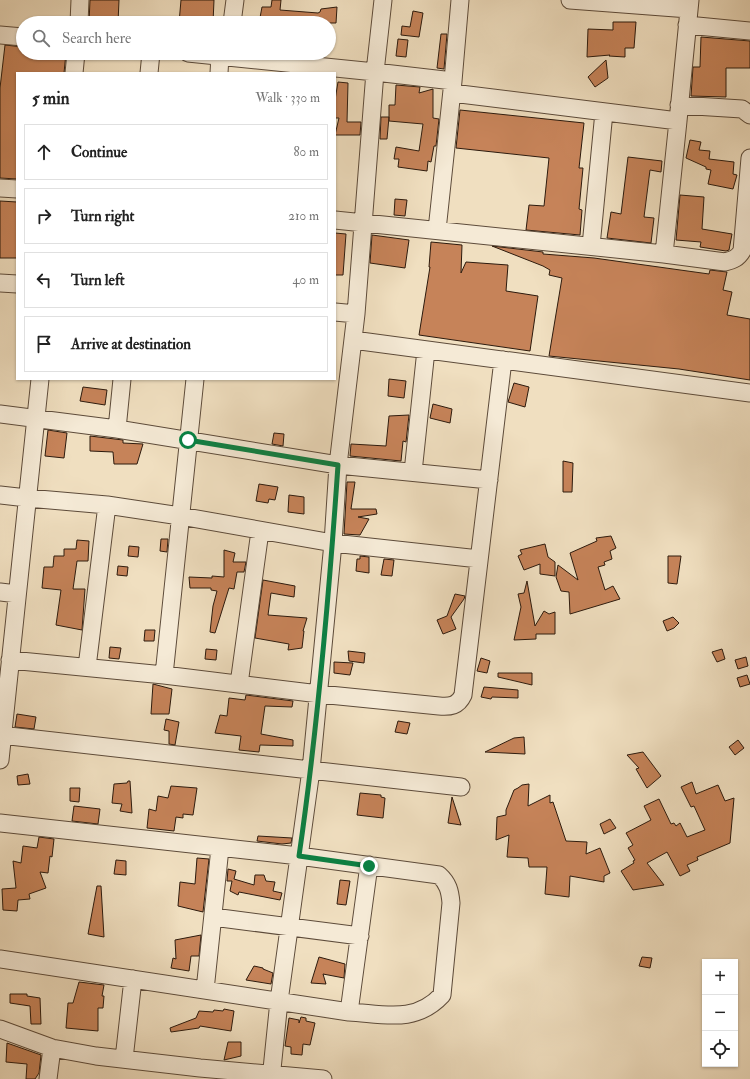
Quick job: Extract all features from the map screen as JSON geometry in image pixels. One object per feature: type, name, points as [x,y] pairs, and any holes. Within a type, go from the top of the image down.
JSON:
[{"type":"street","points":[[79,16],[80,0]]},
{"type":"street","points":[[233,16],[234,0]]},
{"type":"street","points":[[271,1076],[279,1001],[311,770],[333,543],[338,465],[356,314],[375,72],[383,0]]},
{"type":"street","points":[[437,230],[460,0]]},
{"type":"street","points":[[570,0],[617,2],[689,11],[750,31]]},
{"type":"street","points":[[664,254],[689,11]]},
{"type":"street","points":[[0,35],[16,36]]},
{"type":"street","points":[[74,72],[75,60]]},
{"type":"street","points":[[149,72],[150,60]]},
{"type":"street","points":[[219,72],[224,60]]},
{"type":"street","points":[[249,60],[302,69],[375,72],[452,87],[604,112],[679,113],[742,109],[750,115]]},
{"type":"street","points":[[591,246],[604,112]]},
{"type":"street","points":[[336,220],[591,246],[725,262],[733,260],[746,251],[750,158]]},
{"type":"street","points":[[0,188],[16,189]]},
{"type":"street","points":[[0,283],[16,284]]},
{"type":"street","points":[[336,312],[356,314]]},
{"type":"street","points":[[353,340],[750,393]]},
{"type":"street","points":[[413,472],[426,350]]},
{"type":"street","points":[[10,660],[164,674],[318,694],[448,707],[456,704],[461,700],[463,695],[503,360]]},
{"type":"street","points":[[0,760],[1,735],[40,380]]},
{"type":"street","points":[[117,429],[122,380]]},
{"type":"street","points":[[164,674],[195,380]]},
{"type":"street","points":[[0,414],[117,429],[338,465],[489,480]]},
{"type":"street","points":[[0,494],[106,505],[180,516],[333,543],[479,559]]},
{"type":"street","points":[[87,667],[106,505]]},
{"type":"street","points":[[239,684],[260,531]]},
{"type":"street","points":[[0,592],[17,594]]},
{"type":"street","points":[[1,735],[461,787]]},
{"type":"street","points":[[0,823],[299,856],[439,875],[446,881],[450,892],[451,903],[442,996],[434,1004],[420,1012],[403,1016],[349,1012],[0,959]]},
{"type":"street","points":[[205,990],[220,848]]},
{"type":"street","points":[[349,1012],[369,866]]},
{"type":"street","points":[[213,917],[360,936]]},
{"type":"street","points":[[124,1059],[133,979]]},
{"type":"street","points":[[0,1029],[52,1048],[96,1056],[124,1059],[199,1073],[323,1079]]},
{"type":"street","points":[[48,1079],[52,1048]]},
{"type":"building","points":[[90,0],[119,0],[118,16],[89,16]]},
{"type":"building","points":[[181,0],[214,0],[213,16],[180,16]]},
{"type":"building","points":[[272,0],[281,0],[280,10],[318,13],[321,9],[337,7],[336,23],[336,16],[260,16],[262,7],[271,7]]},
{"type":"building","points":[[413,11],[423,13],[419,37],[401,35],[402,26],[410,27]]},
{"type":"building","points":[[613,22],[636,22],[634,48],[625,48],[625,57],[609,56],[610,55],[587,57],[588,29],[613,30]]},
{"type":"building","points":[[441,34],[447,34],[444,69],[437,68]]},
{"type":"building","points":[[701,37],[750,41],[750,68],[726,68],[726,97],[691,96],[693,67],[700,67]]},
{"type":"building","points":[[398,39],[408,40],[406,57],[396,56]]},
{"type":"building","points":[[5,45],[16,46],[16,60],[65,60],[64,72],[16,72],[16,179],[0,178],[0,88]]},
{"type":"building","points":[[606,60],[608,78],[595,87],[588,77]]},
{"type":"building","points":[[338,82],[348,83],[347,122],[361,122],[360,135],[336,135],[339,118],[336,118],[336,94]]},
{"type":"building","points":[[396,85],[420,87],[419,93],[433,89],[433,118],[439,119],[436,146],[434,146],[431,162],[428,161],[427,171],[398,167],[399,159],[394,159],[396,147],[419,151],[423,124],[389,121],[389,105],[395,105]]},
{"type":"building","points":[[460,110],[584,123],[579,168],[583,168],[579,209],[582,210],[580,235],[526,230],[529,205],[544,206],[549,158],[456,148]]},
{"type":"building","points":[[381,117],[389,117],[387,139],[380,139]]},
{"type":"building","points":[[690,140],[701,142],[699,150],[710,151],[709,159],[734,162],[733,174],[737,175],[733,189],[708,184],[711,170],[706,169],[706,167],[686,158]]},
{"type":"building","points":[[628,157],[662,161],[661,172],[650,170],[644,217],[654,218],[651,243],[607,238],[611,212],[621,214]]},
{"type":"building","points":[[680,195],[704,197],[702,229],[732,234],[729,250],[726,251],[700,247],[701,242],[676,240]]},
{"type":"building","points":[[395,199],[407,200],[405,216],[394,215]]},
{"type":"building","points":[[0,201],[16,202],[16,258],[0,258]]},
{"type":"building","points":[[336,233],[346,234],[343,275],[336,275]]},
{"type":"building","points":[[372,235],[409,240],[405,268],[370,263]]},
{"type":"building","points":[[431,242],[462,245],[461,273],[466,262],[508,265],[506,291],[538,296],[530,351],[419,335],[430,267]]},
{"type":"building","points":[[492,246],[543,252],[543,254],[594,258],[709,274],[710,270],[727,272],[723,290],[732,292],[727,315],[750,319],[750,380],[679,369],[549,356],[562,278],[549,275],[550,270],[543,266]]},
{"type":"building","points":[[389,379],[406,381],[404,398],[388,396]]},
{"type":"building","points":[[514,383],[529,387],[525,407],[508,402]]},
{"type":"building","points":[[83,387],[107,390],[105,405],[80,401]]},
{"type":"building","points":[[433,404],[452,409],[450,423],[430,418]]},
{"type":"building","points":[[409,415],[406,442],[403,441],[401,461],[350,456],[351,444],[386,446],[389,416]]},
{"type":"building","points":[[48,430],[67,433],[64,458],[45,456]]},
{"type":"building","points":[[274,433],[284,434],[283,446],[272,444]]},
{"type":"building","points":[[90,436],[123,440],[123,443],[143,444],[137,464],[114,464],[113,452],[90,451]]},
{"type":"building","points":[[563,461],[573,463],[572,492],[563,492]]},
{"type":"building","points":[[347,482],[355,482],[351,509],[376,509],[377,514],[358,517],[369,519],[360,535],[344,534]]},
{"type":"building","points":[[259,484],[278,487],[275,500],[269,499],[268,503],[256,501]]},
{"type":"building","points":[[289,495],[304,497],[304,514],[288,512]]},
{"type":"building","points":[[611,536],[616,548],[610,551],[612,559],[604,562],[605,565],[598,567],[605,590],[613,586],[620,599],[570,614],[569,592],[561,591],[556,577],[558,565],[578,580],[570,553],[597,541],[596,538]]},
{"type":"building","points":[[161,539],[168,539],[167,552],[160,551]]},
{"type":"building","points":[[77,540],[89,541],[88,561],[77,561],[73,589],[85,589],[82,630],[56,625],[61,590],[42,588],[44,567],[53,567],[54,556],[64,556],[64,549],[76,549]]},
{"type":"building","points":[[545,544],[548,557],[555,562],[555,576],[540,574],[540,564],[524,570],[518,556],[522,554],[520,550]]},
{"type":"building","points":[[129,546],[139,547],[138,557],[128,556]]},
{"type":"building","points":[[224,550],[235,553],[233,562],[246,562],[244,572],[237,572],[234,589],[229,588],[215,633],[210,632],[213,606],[217,591],[211,590],[211,588],[190,588],[189,577],[224,577]]},
{"type":"building","points":[[360,556],[369,557],[369,573],[356,571],[357,559],[360,559]]},
{"type":"building","points":[[668,556],[681,556],[677,584],[668,583]]},
{"type":"building","points":[[384,559],[394,560],[392,576],[381,575]]},
{"type":"building","points":[[118,566],[128,567],[127,576],[117,575]]},
{"type":"building","points":[[263,580],[295,586],[294,597],[271,593],[268,615],[307,618],[303,631],[302,648],[288,650],[289,644],[255,638]]},
{"type":"building","points":[[527,581],[535,626],[544,611],[549,614],[555,612],[555,634],[536,634],[536,639],[514,640],[521,607],[518,594],[524,593]]},
{"type":"building","points":[[455,594],[465,596],[451,617],[456,629],[443,634],[437,620],[447,616]]},
{"type":"building","points":[[673,617],[679,623],[674,628],[667,631],[663,621]]},
{"type":"building","points":[[145,630],[155,630],[154,641],[144,641]]},
{"type":"building","points":[[110,647],[121,648],[119,659],[109,658]]},
{"type":"building","points":[[206,649],[217,650],[216,660],[205,659]]},
{"type":"building","points":[[722,649],[725,659],[717,662],[712,652]]},
{"type":"building","points":[[348,651],[365,653],[364,663],[349,661]]},
{"type":"building","points":[[746,657],[748,666],[738,669],[735,660]]},
{"type":"building","points":[[481,658],[490,661],[487,673],[477,671]]},
{"type":"building","points":[[334,662],[353,663],[350,675],[334,673]]},
{"type":"building","points":[[498,673],[532,673],[532,685],[498,677]]},
{"type":"building","points":[[747,675],[750,684],[740,687],[737,678]]},
{"type":"building","points":[[153,684],[172,689],[169,714],[151,714]]},
{"type":"building","points":[[484,687],[518,690],[518,698],[492,697],[491,699],[481,697]]},
{"type":"building","points":[[246,695],[293,701],[292,707],[265,706],[261,734],[293,740],[293,746],[260,745],[259,752],[239,750],[241,736],[215,733],[220,715],[227,716],[229,698],[245,700]]},
{"type":"building","points":[[17,714],[36,717],[34,729],[15,727]]},
{"type":"building","points":[[166,719],[179,722],[175,745],[169,744],[169,731],[164,730]]},
{"type":"building","points":[[398,721],[410,723],[407,734],[395,732]]},
{"type":"building","points":[[524,737],[525,754],[485,752],[514,738]]},
{"type":"building","points":[[738,740],[744,748],[735,755],[729,747]]},
{"type":"building","points":[[643,752],[661,776],[647,788],[636,769],[639,768],[627,755]]},
{"type":"building","points":[[28,774],[30,784],[18,785],[17,776]]},
{"type":"building","points":[[130,781],[132,813],[120,811],[122,804],[112,803],[114,784],[127,783]]},
{"type":"building","points":[[692,782],[696,794],[718,785],[725,801],[734,798],[730,843],[697,857],[698,860],[687,865],[690,871],[680,876],[667,852],[647,863],[664,885],[633,890],[621,871],[634,863],[633,861],[635,860],[628,848],[633,845],[626,833],[651,820],[644,806],[659,799],[671,824],[674,823],[676,826],[680,823],[687,837],[705,830],[694,806],[691,807],[681,787]]},
{"type":"building","points":[[529,784],[528,806],[550,795],[550,803],[553,802],[566,841],[587,842],[586,854],[600,848],[610,873],[604,876],[604,882],[570,876],[569,897],[545,894],[547,867],[529,867],[528,858],[507,857],[509,835],[496,840],[497,817],[506,815],[506,810],[514,790],[522,785]]},
{"type":"building","points":[[171,786],[197,788],[193,815],[183,814],[183,818],[176,817],[174,831],[147,828],[149,809],[156,811],[158,796],[168,798]]},
{"type":"building","points":[[70,788],[80,788],[79,802],[70,801]]},
{"type":"building","points":[[360,793],[381,795],[381,797],[385,798],[383,818],[357,815]]},
{"type":"building","points":[[452,797],[461,825],[448,823]]},
{"type":"building","points":[[74,806],[100,809],[98,824],[72,821]]},
{"type":"building","points":[[610,819],[616,828],[604,834],[600,824]]},
{"type":"building","points":[[258,836],[292,838],[291,843],[282,844],[257,841]]},
{"type":"building","points":[[39,837],[54,839],[48,873],[40,872],[46,888],[29,894],[30,899],[18,900],[17,911],[3,910],[2,889],[16,888],[13,861],[21,863],[23,846],[37,848]]},
{"type":"building","points":[[197,858],[209,859],[203,912],[178,906],[180,882],[195,884]]},
{"type":"building","points":[[116,860],[126,861],[126,875],[114,874]]},
{"type":"building","points":[[228,869],[236,871],[234,879],[254,885],[255,875],[264,875],[266,881],[275,882],[273,891],[282,893],[280,900],[239,892],[238,895],[230,891],[232,881],[227,881]]},
{"type":"building","points":[[340,880],[350,881],[346,905],[337,904]]},
{"type":"building","points":[[97,886],[101,886],[104,937],[88,934]]},
{"type":"building","points":[[201,935],[199,956],[191,956],[189,971],[171,968],[173,958],[176,959],[175,940]]},
{"type":"building","points":[[319,957],[345,964],[344,978],[323,974],[326,984],[311,983]]},
{"type":"building","points":[[642,957],[652,958],[650,968],[639,966]]},
{"type":"building","points":[[254,966],[263,968],[273,973],[271,984],[246,980]]},
{"type":"building","points":[[79,982],[104,985],[102,996],[104,996],[103,1008],[98,1008],[98,1031],[66,1028],[68,1003],[73,1003]]},
{"type":"building","points":[[10,994],[27,994],[27,996],[40,998],[41,1024],[31,1024],[30,1006],[10,1003]]},
{"type":"building","points":[[224,1009],[234,1011],[231,1031],[200,1026],[199,1028],[171,1032],[170,1028],[196,1018],[199,1011],[213,1012],[214,1010],[223,1011]]},
{"type":"building","points":[[301,1017],[306,1018],[306,1021],[315,1023],[310,1045],[303,1044],[302,1055],[291,1054],[291,1047],[285,1046],[289,1018],[299,1020],[299,1023]]},
{"type":"building","points":[[228,1042],[241,1042],[241,1056],[224,1060]]},
{"type":"building","points":[[7,1043],[41,1055],[39,1073],[35,1079],[26,1079],[27,1064],[6,1062]]},
{"type":"route","points":[[188,440],[338,465],[333,543],[311,770],[299,856],[369,866]]}]
